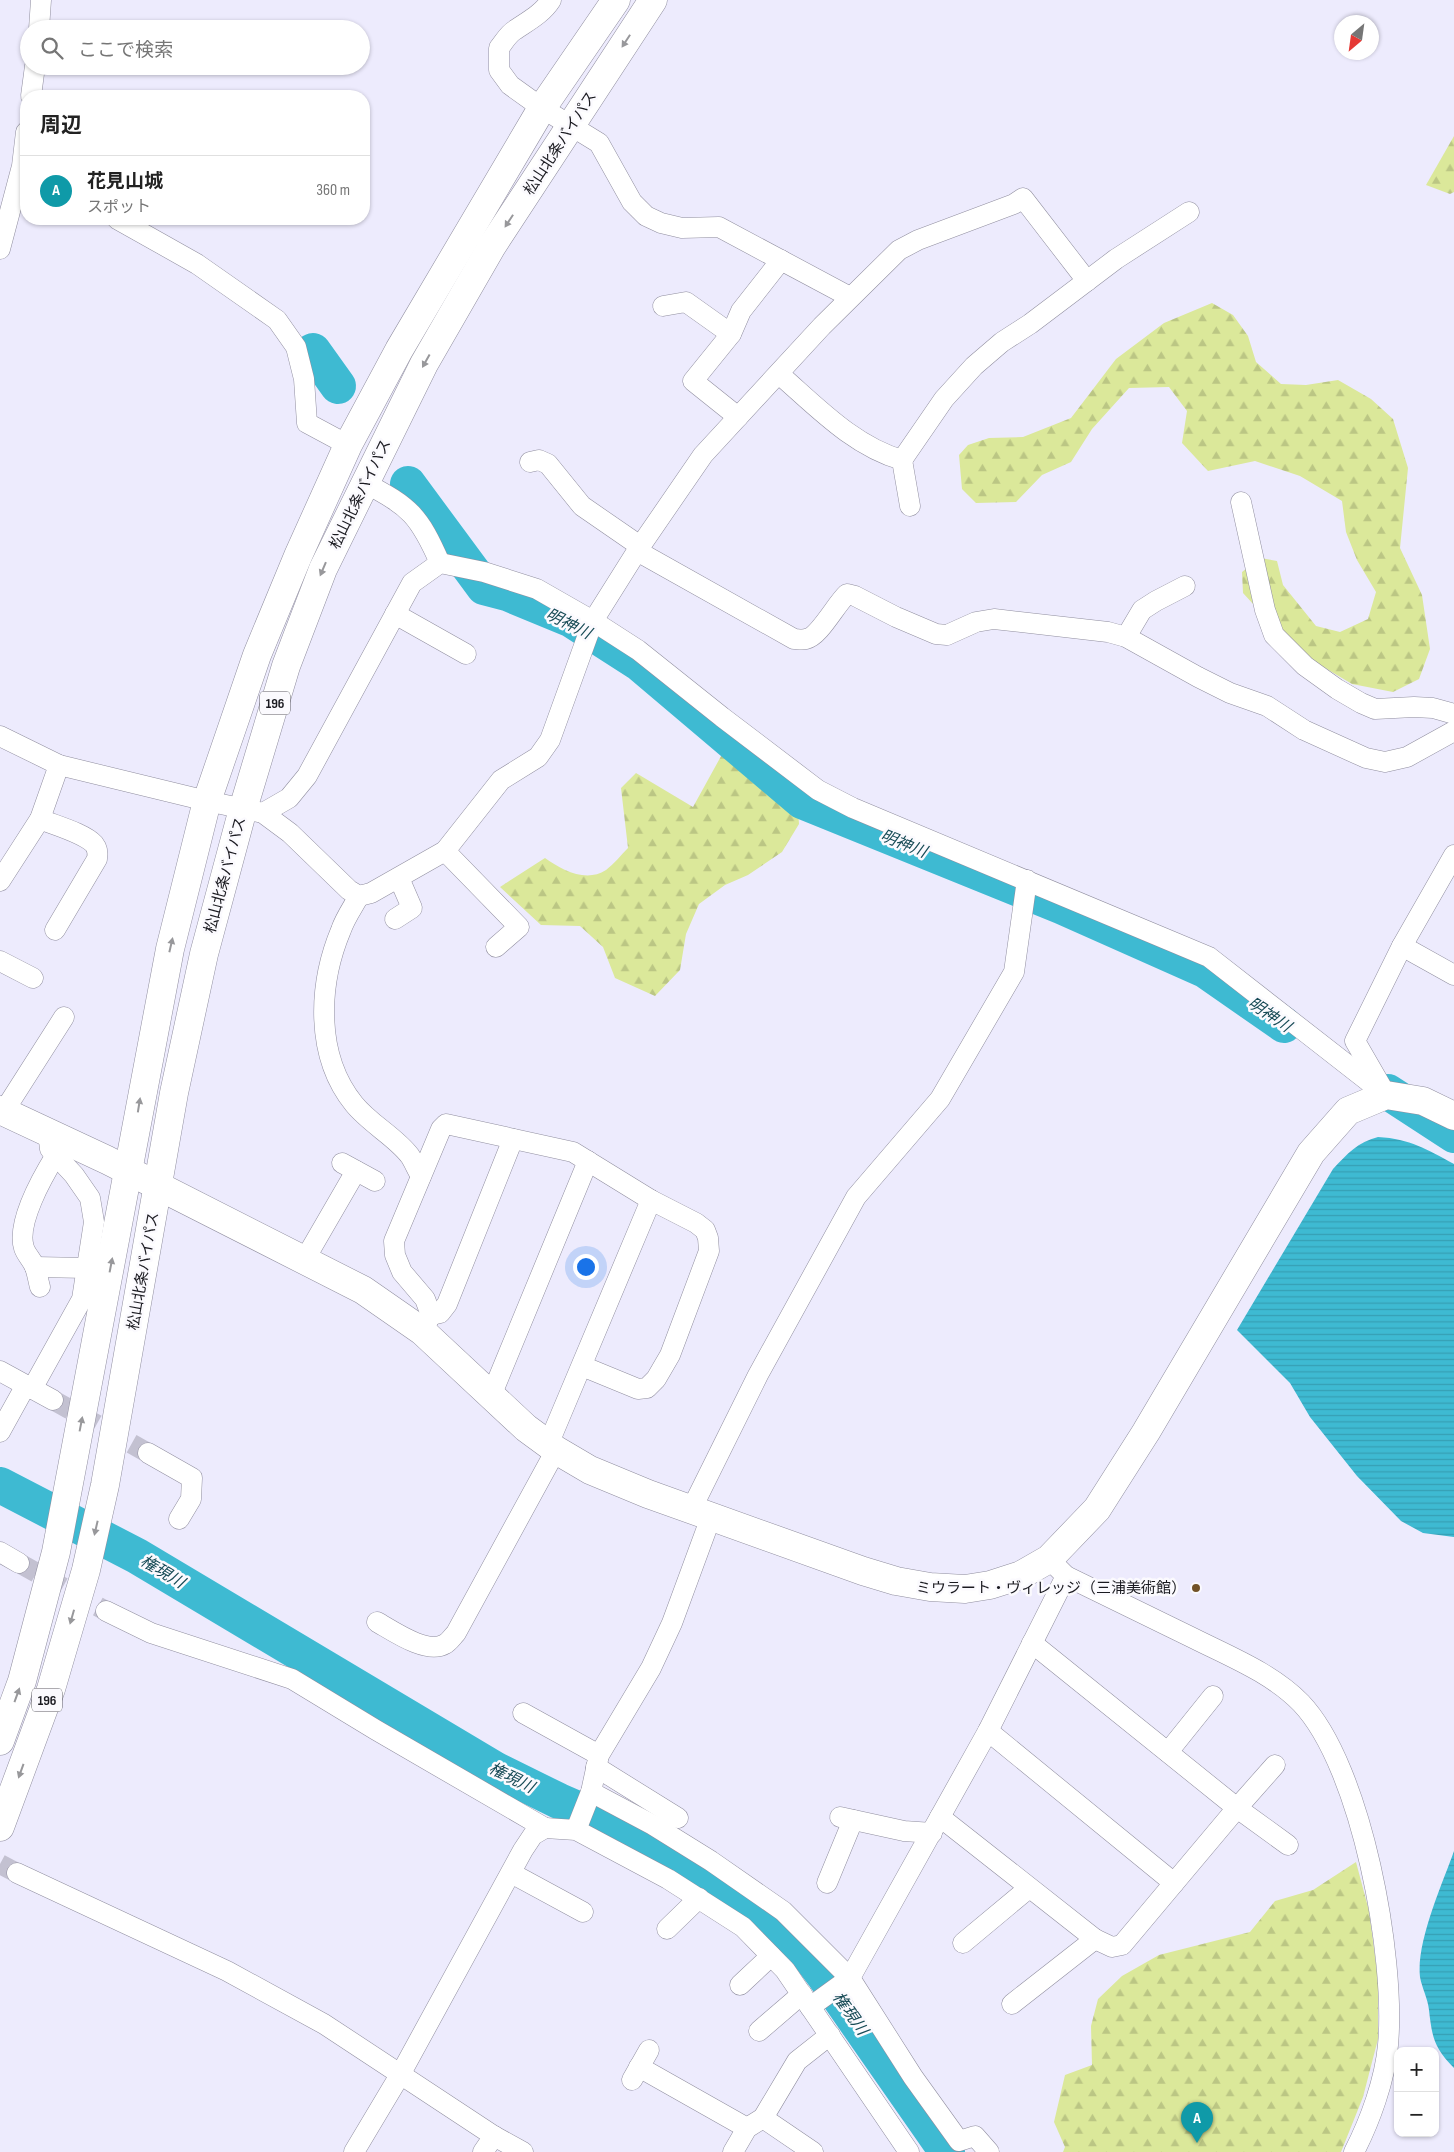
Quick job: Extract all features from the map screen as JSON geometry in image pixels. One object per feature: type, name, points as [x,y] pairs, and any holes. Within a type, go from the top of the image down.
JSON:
[{"type":"main road","name":"松山北条バイパス","points":[[0,1740],[22,1681],[56,1552],[129,1171],[142,1087],[170,949],[207,802],[257,655],[298,556],[348,445],[399,350],[542,108],[616,0]]},
{"type":"main road","name":"松山北条バイパス","points":[[0,1827],[51,1689],[86,1570],[105,1486],[174,1093],[204,954],[253,811],[293,648],[323,569],[429,355],[492,246],[653,0]]},
{"type":"main road","points":[[2,1110],[52,1144],[129,1171],[305,1259],[427,1323],[491,1396],[526,1428],[552,1448],[590,1470],[701,1513],[863,1571],[896,1581],[930,1587],[965,1589],[990,1585],[1021,1575],[1057,1568],[1131,1455],[1311,1152],[1348,1112],[1386,1095],[1423,1101],[1454,1116]]},
{"type":"street","points":[[40,20],[41,0]]},
{"type":"street","points":[[551,0],[547,7],[532,20],[513,31],[499,48],[499,70],[510,85],[542,108],[599,143],[632,202],[646,216],[661,223],[682,228],[719,227],[850,297]]},
{"type":"street","points":[[32,90],[34,75]]},
{"type":"street","points":[[0,249],[20,181]]},
{"type":"street","points":[[0,736],[59,765],[207,802],[253,811],[290,834],[349,890],[359,896],[371,893],[445,851],[501,780],[538,757],[550,740],[592,621],[638,549],[703,455],[850,297],[899,250],[912,243],[1014,204],[1023,198],[1087,281]]},
{"type":"street","points":[[910,506],[902,460],[944,399],[974,366],[1002,342],[1030,324],[1116,259],[1189,212]]},
{"type":"street","points":[[128,225],[197,264],[277,320],[296,346],[304,378],[307,423],[348,445]]},
{"type":"street","points":[[738,417],[693,381],[731,334],[741,311],[781,260]]},
{"type":"street","points":[[663,306],[686,302],[731,334]]},
{"type":"street","points":[[779,374],[834,422],[859,440],[874,449],[902,460]]},
{"type":"street","points":[[530,462],[539,460],[548,464],[582,506],[638,549],[794,639],[808,639],[816,633],[839,601],[847,594],[936,634],[947,635],[976,622],[994,619],[1108,632],[1126,637],[1206,681],[1230,693],[1267,706],[1304,730],[1366,758],[1385,762],[1407,757],[1454,731]]},
{"type":"street","points":[[365,483],[398,501],[411,512],[426,531],[440,563]]},
{"type":"street","points":[[1240,502],[1265,610],[1274,635],[1294,656],[1337,690],[1361,704],[1375,709],[1433,708],[1454,714]]},
{"type":"street","points":[[253,811],[289,798],[307,776],[412,583],[440,563],[484,572],[537,589],[638,650],[722,718],[818,790],[853,808],[1209,957],[1386,1095]]},
{"type":"street","points":[[1126,637],[1142,610],[1185,586]]},
{"type":"street","points":[[395,614],[466,654]]},
{"type":"street","points":[[0,881],[40,819],[59,765]]},
{"type":"street","points":[[40,819],[88,839],[96,846],[98,853],[55,930]]},
{"type":"street","points":[[445,851],[519,927],[496,947]]},
{"type":"street","points":[[1386,1095],[1355,1041],[1402,946],[1454,855]]},
{"type":"street","points":[[395,919],[412,908],[399,878]]},
{"type":"street","points":[[577,1828],[590,1795],[597,1761],[651,1668],[672,1623],[701,1513],[758,1375],[856,1197],[940,1098],[1014,972],[1027,880]]},
{"type":"street","points":[[359,896],[341,929],[332,957],[324,1024],[328,1052],[341,1084],[353,1103],[369,1121],[410,1155],[421,1176]]},
{"type":"street","points":[[1402,946],[1454,975]]},
{"type":"street","points":[[0,961],[33,978]]},
{"type":"street","points":[[2,1110],[64,1017]]},
{"type":"street","points":[[427,1323],[425,1299],[402,1272],[395,1255],[394,1241],[441,1129],[446,1124],[573,1152],[651,1200],[696,1223],[705,1230],[709,1251],[670,1355],[656,1379],[647,1388],[638,1389],[582,1366]]},
{"type":"street","points":[[427,1323],[440,1313],[447,1304],[513,1139]]},
{"type":"street","points":[[40,1287],[35,1267],[24,1248],[23,1234],[26,1219],[43,1177],[52,1144]]},
{"type":"street","points":[[0,1432],[82,1299],[94,1222],[90,1198],[52,1144]]},
{"type":"street","points":[[491,1396],[588,1161]]},
{"type":"street","points":[[305,1259],[349,1167],[375,1181]]},
{"type":"street","points":[[377,1622],[414,1642],[433,1647],[445,1644],[456,1633],[552,1448],[582,1366],[651,1200]]},
{"type":"street","points":[[35,1267],[87,1268]]},
{"type":"street","points":[[0,1371],[53,1400]]},
{"type":"street","points":[[148,1453],[192,1478],[191,1499],[179,1520]]},
{"type":"street","points":[[0,1552],[19,1563]]},
{"type":"street","points":[[761,2034],[811,2000],[847,1980],[988,1731],[1032,1643],[1057,1568],[1232,1657],[1280,1685],[1301,1704],[1330,1746],[1350,1796],[1375,1886],[1387,1969],[1388,2046],[1372,2109],[1354,2152]]},
{"type":"street","points":[[106,1611],[151,1632],[292,1679],[546,1828]]},
{"type":"street","points":[[1032,1643],[1237,1808],[1288,1844]]},
{"type":"street","points":[[1168,1752],[1213,1696]]},
{"type":"street","points":[[523,1713],[597,1761],[678,1818]]},
{"type":"street","points":[[988,1731],[1174,1883]]},
{"type":"street","points":[[827,1883],[847,1819],[904,1831],[936,1825],[1029,1888],[1095,1939],[1112,1947],[1122,1945],[1275,1765]]},
{"type":"street","points":[[590,1795],[653,1826],[750,1886],[783,1911],[847,1980],[959,2141],[975,2136],[989,2152]]},
{"type":"street","points":[[354,2152],[400,2075],[533,1835],[546,1828],[577,1828],[668,1879],[743,1927],[811,2000],[830,2035],[903,2149]]},
{"type":"street","points":[[17,1873],[227,1971],[324,2024],[400,2075],[488,2144],[523,2152]]},
{"type":"street","points":[[511,1873],[583,1912]]},
{"type":"street","points":[[964,1943],[1029,1888]]},
{"type":"street","points":[[667,1929],[699,1898]]},
{"type":"street","points":[[1012,2004],[1095,1939]]},
{"type":"street","points":[[740,1984],[771,1956]]},
{"type":"street","points":[[733,2152],[797,2061],[830,2035]]},
{"type":"street","points":[[640,2066],[813,2152]]},
{"type":"green space","points":[[1454,136],[1454,192],[1450,194],[1426,185]]},
{"type":"green space","points":[[1212,303],[1233,315],[1248,336],[1256,362],[1281,384],[1306,385],[1338,380],[1371,399],[1393,419],[1408,468],[1400,548],[1422,595],[1430,649],[1419,679],[1393,692],[1352,684],[1315,662],[1276,629],[1243,593],[1242,572],[1260,558],[1277,561],[1283,585],[1316,626],[1340,632],[1368,619],[1376,592],[1357,560],[1346,532],[1342,501],[1300,476],[1255,461],[1208,471],[1182,443],[1187,411],[1169,387],[1129,388],[1092,429],[1071,462],[1042,475],[1016,502],[976,503],[962,489],[959,455],[968,445],[989,438],[1023,437],[1071,418],[1116,359],[1164,323]]},
{"type":"green space","points":[[725,749],[798,810],[799,824],[782,852],[748,875],[725,885],[699,904],[686,934],[680,970],[655,996],[615,978],[603,947],[580,926],[541,925],[500,887],[545,858],[559,867],[582,875],[598,874],[606,870],[628,848],[621,788],[636,773],[693,807]]},
{"type":"green space","points":[[1356,1862],[1369,1911],[1378,1979],[1378,2039],[1363,2097],[1341,2152],[1063,2152],[1065,2147],[1054,2122],[1065,2075],[1092,2065],[1091,2026],[1098,1999],[1122,1976],[1159,1955],[1250,1932],[1275,1901],[1313,1890]]},
{"type":"water","points":[[1378,1137],[1409,1142],[1454,1164],[1454,1537],[1423,1533],[1401,1521],[1357,1476],[1310,1417],[1290,1383],[1237,1330],[1333,1169],[1359,1145]]},
{"type":"water","points":[[1454,1851],[1454,2068],[1435,2042],[1420,1977],[1422,1947],[1431,1914]]},
{"type":"waterway","name":"明神川","points":[[313,351],[338,386]]},
{"type":"waterway","name":"明神川","points":[[408,484],[484,587],[507,593],[572,620],[639,663],[802,801],[1061,906],[1205,970],[1284,1025]]},
{"type":"waterway","name":"明神川","points":[[1388,1092],[1454,1135]]},
{"type":"waterway","name":"権現川","points":[[0,1485],[137,1556],[496,1770],[559,1801],[619,1827],[743,1898],[777,1923],[804,1949],[947,2152]]},
{"type":"tunnel","points":[[53,1400],[148,1453]]},
{"type":"tunnel","points":[[19,1563],[106,1611]]},
{"type":"tunnel","points":[[0,1864],[17,1873]]},
{"type":"place","name":"ミウラート・ヴィレッジ（三浦美術館）","points":[[1196,1588]]},
{"type":"place","name":"花見山城","points":[[1197,2143]]}]
